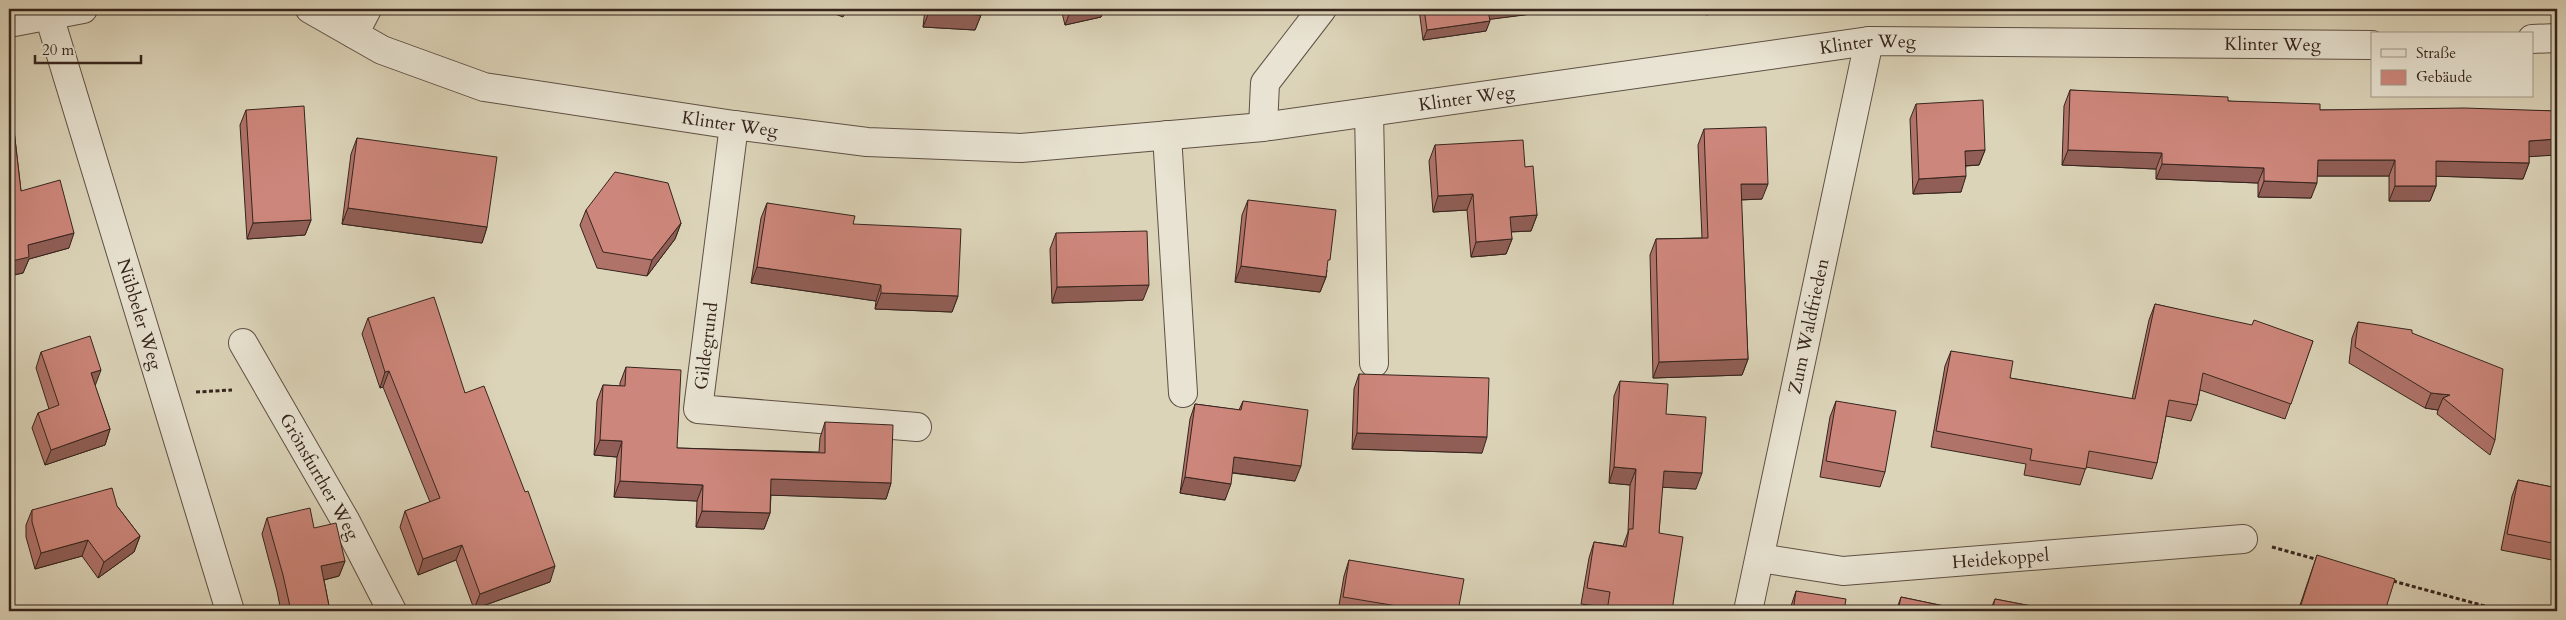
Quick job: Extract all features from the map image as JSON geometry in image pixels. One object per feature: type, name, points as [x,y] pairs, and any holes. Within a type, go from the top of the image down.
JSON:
[{"type":"street","points":[[9,23],[49,12],[83,9]]},
{"type":"street","name":"Klinter Weg","points":[[310,9],[382,50],[484,87],[734,125],[867,142],[1021,148],[1263,127],[1869,42],[2371,45]]},
{"type":"street","points":[[354,34],[367,9]]},
{"type":"street","points":[[1263,127],[1265,83],[1322,9]]},
{"type":"street","name":"Nübbeler Weg","points":[[49,12],[230,611]]},
{"type":"street","points":[[2534,39],[2557,38]]},
{"type":"street","name":"Zum Waldfrieden","points":[[1748,611],[1869,42]]},
{"type":"street","points":[[1369,112],[1374,363]]},
{"type":"street","name":"Gildegrund","points":[[734,125],[698,409],[917,427]]},
{"type":"street","points":[[1167,135],[1183,393]]},
{"type":"street","name":"Grönsfurther Weg","points":[[243,343],[344,520],[392,611]]},
{"type":"street","name":"Heidekoppel","points":[[1760,558],[1843,571],[2243,539]]},
{"type":"path","points":[[163,393],[268,389]]},
{"type":"path","points":[[2243,539],[2326,562]]},
{"type":"path","points":[[2392,580],[2503,611]]},
{"type":"building","points":[[929,9],[981,9],[981,15],[929,12]]},
{"type":"building","points":[[1424,9],[1496,9],[1488,10],[1490,21],[1427,30]]},
{"type":"building","points":[[9,87],[21,191],[60,180],[74,233],[28,245],[29,257],[12,261],[9,247]]},
{"type":"building","points":[[2070,90],[2228,97],[2228,101],[2320,104],[2320,110],[2464,108],[2557,111],[2557,139],[2529,141],[2529,163],[2436,161],[2436,186],[2395,186],[2395,160],[2318,160],[2317,183],[2264,181],[2264,168],[2162,164],[2162,153],[2068,150]]},
{"type":"building","points":[[1983,100],[1985,150],[1965,151],[1966,176],[1919,179],[1916,104]]},
{"type":"building","points":[[304,106],[311,220],[253,223],[246,110]]},
{"type":"building","points":[[1766,127],[1768,184],[1741,184],[1748,359],[1659,362],[1656,239],[1708,238],[1704,129]]},
{"type":"building","points":[[357,138],[497,157],[487,227],[348,208]]},
{"type":"building","points":[[1523,140],[1525,167],[1533,166],[1537,215],[1510,217],[1512,239],[1476,242],[1473,194],[1438,196],[1435,145]]},
{"type":"building","points":[[615,172],[668,183],[681,223],[652,260],[603,252],[586,210]]},
{"type":"building","points":[[1248,200],[1336,210],[1326,277],[1241,266]]},
{"type":"building","points":[[767,203],[855,216],[853,224],[961,229],[958,296],[881,293],[881,285],[757,267]]},
{"type":"building","points":[[1147,231],[1149,285],[1057,287],[1056,233]]},
{"type":"building","points":[[434,297],[465,393],[484,386],[525,492],[528,491],[555,566],[480,594],[462,545],[423,559],[405,511],[440,498],[389,371],[385,372],[368,318]]},
{"type":"building","points":[[2155,304],[2252,325],[2254,320],[2313,341],[2291,404],[2203,373],[2197,405],[2169,400],[2157,463],[2089,451],[2086,469],[2030,460],[2032,449],[1936,431],[1951,351],[2013,361],[2010,378],[2135,399]]},
{"type":"building","points":[[2358,322],[2412,330],[2412,333],[2503,369],[2495,440],[2443,398],[2450,395],[2431,393],[2355,347]]},
{"type":"building","points":[[90,336],[101,370],[91,373],[110,429],[51,450],[38,413],[59,405],[41,352]]},
{"type":"building","points":[[626,367],[681,370],[677,448],[825,453],[825,422],[893,425],[891,483],[771,479],[770,513],[702,511],[703,485],[620,481],[622,441],[600,440],[603,385],[625,386]]},
{"type":"building","points":[[1359,374],[1489,378],[1487,437],[1357,433]]},
{"type":"building","points":[[1620,381],[1668,384],[1666,414],[1706,417],[1702,473],[1664,471],[1659,533],[1683,537],[1672,611],[1607,611],[1610,592],[1587,588],[1594,542],[1626,547],[1629,529],[1633,529],[1636,469],[1614,467]]},
{"type":"building","points":[[1243,401],[1308,410],[1301,466],[1234,457],[1231,484],[1185,477],[1195,404],[1241,410]]},
{"type":"building","points":[[1836,401],[1896,411],[1885,472],[1826,461]]},
{"type":"building","points":[[2518,480],[2557,488],[2557,544],[2507,534]]},
{"type":"building","points":[[112,488],[117,506],[140,536],[104,562],[88,540],[41,553],[32,522],[32,510]]},
{"type":"building","points":[[310,508],[314,528],[336,523],[345,561],[321,566],[330,611],[291,611],[267,518]]},
{"type":"building","points":[[2317,555],[2395,579],[2385,611],[2299,611]]},
{"type":"building","points":[[1349,560],[1464,579],[1458,611],[1396,611],[1397,606],[1343,597]]},
{"type":"building","points":[[1796,591],[1846,599],[1844,611],[1793,611]]},
{"type":"building","points":[[1901,597],[1968,611],[1898,611]]},
{"type":"building","points":[[1995,599],[2057,611],[1992,611]]}]
